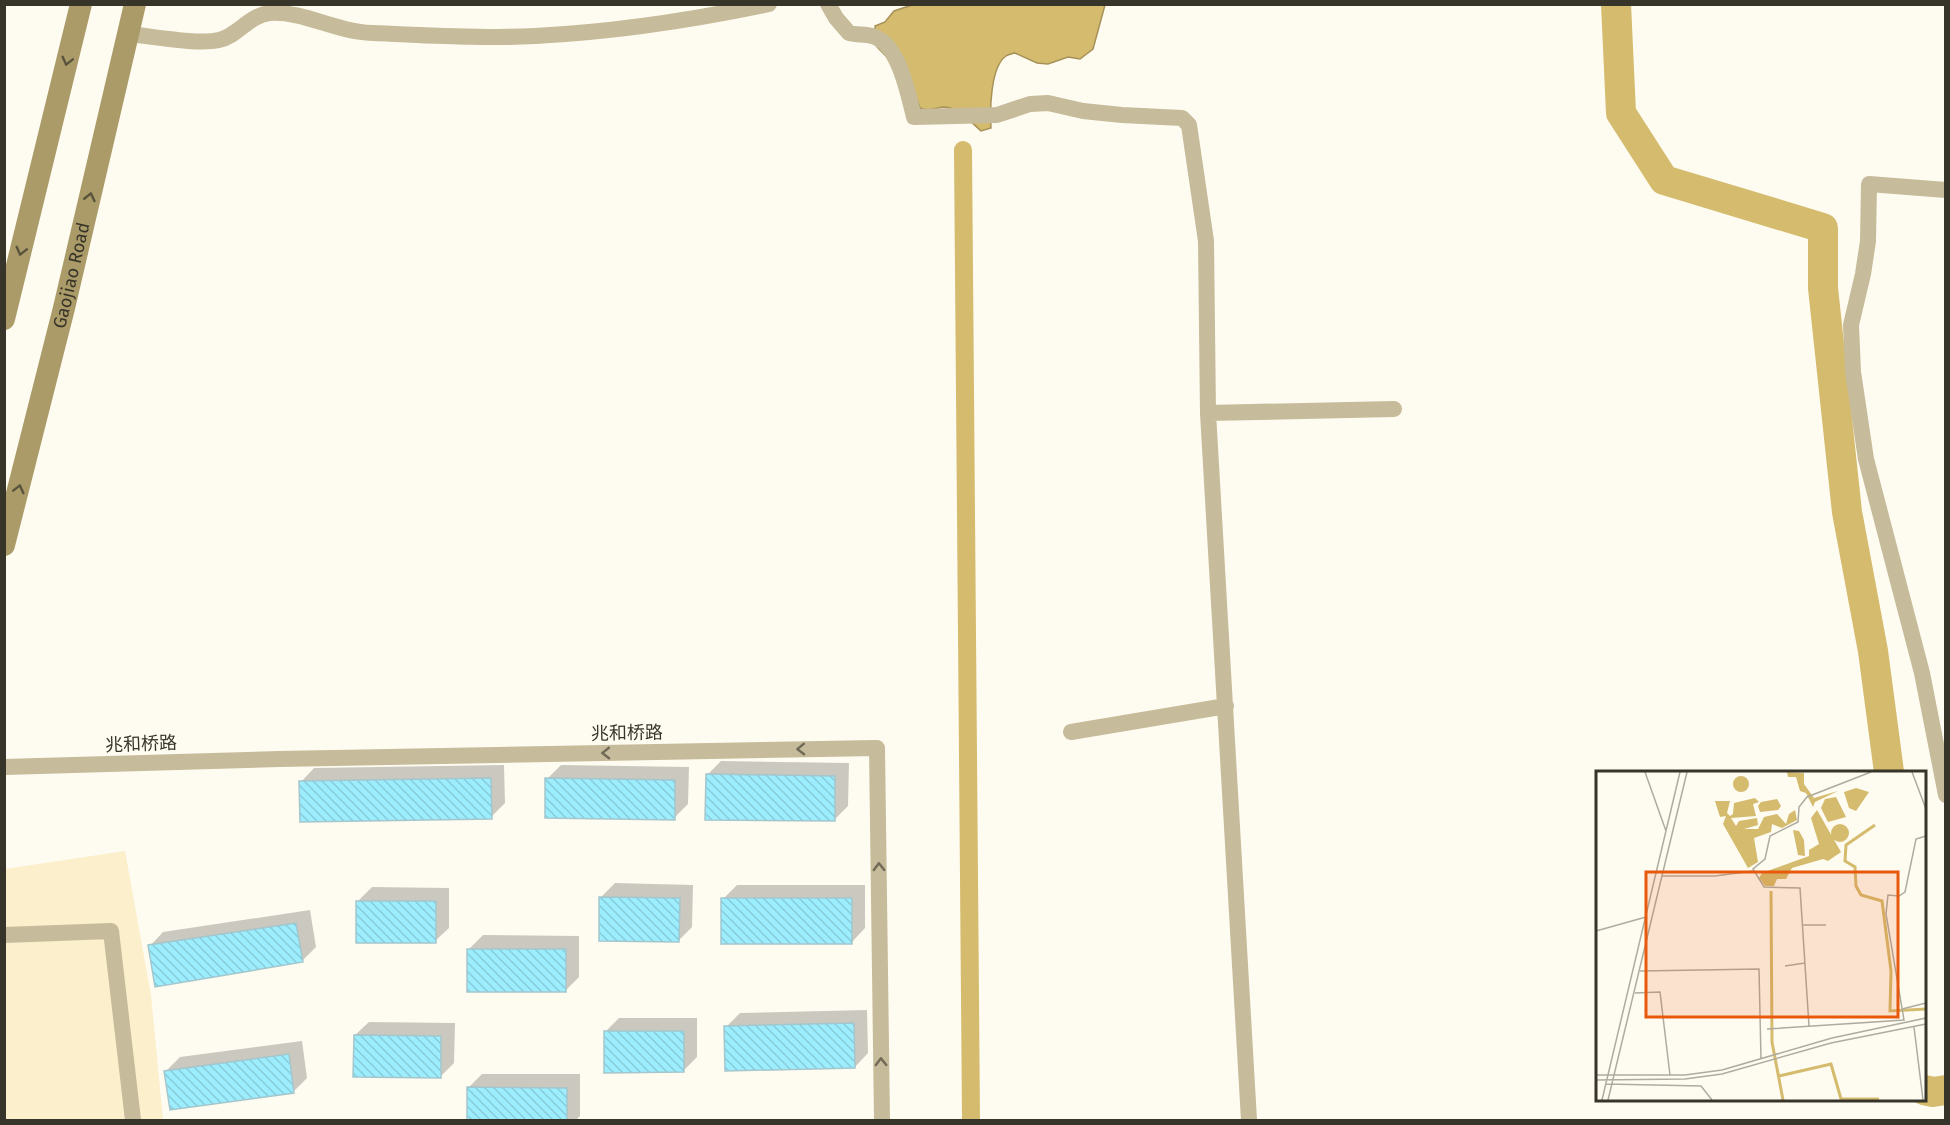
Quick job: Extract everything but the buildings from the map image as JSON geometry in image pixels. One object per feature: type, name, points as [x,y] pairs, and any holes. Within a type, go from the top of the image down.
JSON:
[{"type":"main road","points":[[4,319],[81,4]]},
{"type":"main road","name":"Gaojiao Road","points":[[4,545],[64,308],[135,4]]},
{"type":"street","points":[[128,34],[219,40],[234,34],[248,21],[268,13],[292,14],[352,32],[534,36],[616,28],[769,4]]},
{"type":"street","points":[[828,4],[849,33],[873,36],[884,43],[892,53],[905,81],[914,117],[997,115],[1030,104],[1048,103],[1083,111],[1182,118],[1189,125],[1206,241],[1209,413],[1249,1120]]},
{"type":"street","points":[[1946,190],[1869,184],[1868,240],[1851,325],[1853,372],[1866,459],[1922,673],[1946,795]]},
{"type":"street","points":[[1209,413],[1394,409]]},
{"type":"street","points":[[1071,732],[1226,706]]},
{"type":"street","name":"兆和桥路","points":[[4,767],[877,748],[882,1120]]},
{"type":"street","points":[[4,935],[111,931],[133,1120]]},
{"type":"shaded area","points":[[912,5],[1105,5],[1093,49],[1080,59],[1068,57],[1048,64],[1037,63],[1015,53],[1006,56],[994,79],[991,128],[981,131],[954,109],[920,108],[911,82],[877,47],[875,26],[885,22],[894,11]]},
{"type":"shaded area","points":[[125,851],[151,995],[163,1120],[5,1120],[5,869]]},
{"type":"waterway","points":[[1616,4],[1621,113],[1664,180],[1823,228],[1823,288],[1847,512],[1873,651],[1889,771]]},
{"type":"waterway","points":[[963,150],[971,1120]]},
{"type":"waterway","points":[[1926,1090],[1946,1090]]}]
